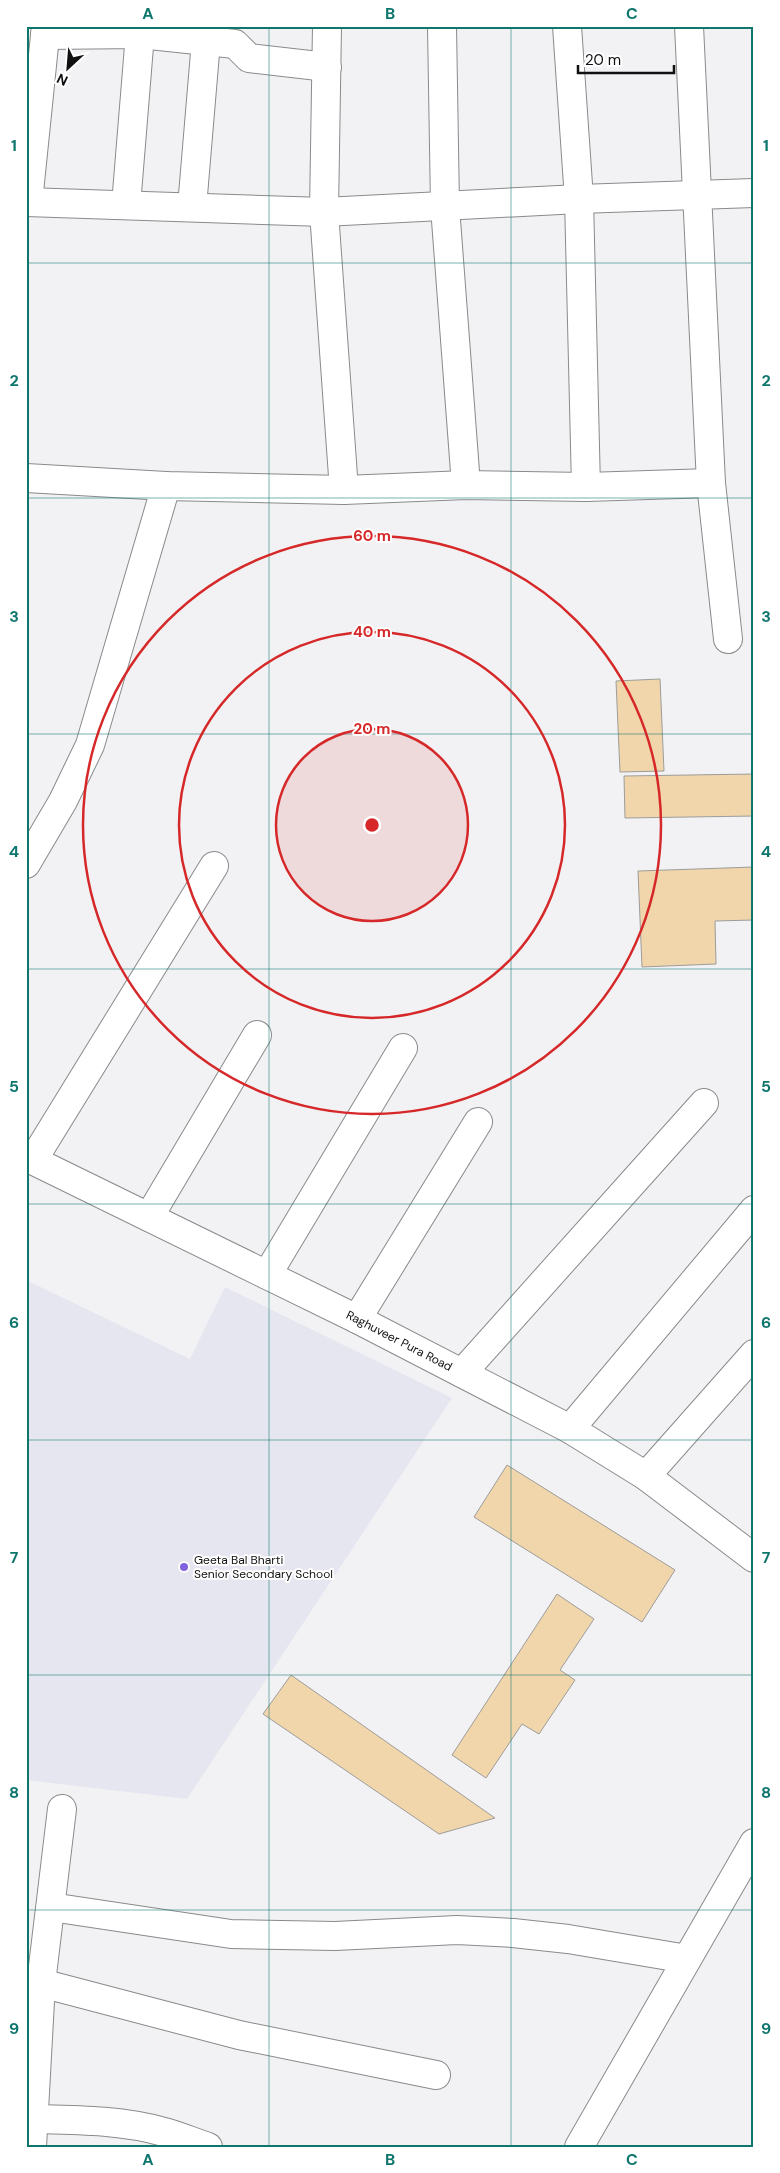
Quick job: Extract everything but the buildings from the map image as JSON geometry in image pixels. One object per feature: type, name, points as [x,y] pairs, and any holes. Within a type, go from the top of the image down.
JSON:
[{"type":"street","points":[[327,26],[324,212],[344,490]]},
{"type":"street","points":[[442,26],[445,207],[466,485]]},
{"type":"street","points":[[567,26],[580,199],[586,487]]},
{"type":"street","points":[[689,26],[711,483],[728,639]]},
{"type":"street","points":[[327,67],[249,58],[235,44],[140,34],[45,30],[32,92],[27,202],[324,212],[580,199],[754,194]]},
{"type":"street","points":[[126,205],[140,34]]},
{"type":"street","points":[[192,207],[206,41]]},
{"type":"street","points":[[26,478],[166,486],[344,490],[466,485],[586,487],[711,483]]},
{"type":"street","points":[[26,864],[63,802],[90,744],[166,486]]},
{"type":"street","points":[[30,1158],[214,866]]},
{"type":"street","points":[[149,1217],[258,1035]]},
{"type":"street","points":[[267,1275],[403,1048]]},
{"type":"street","points":[[462,1372],[704,1103]]},
{"type":"street","points":[[357,1319],[478,1122]]},
{"type":"street","name":"Raghuveer Pura Road","points":[[30,1158],[357,1319],[570,1428],[646,1476],[754,1558]]},
{"type":"street","points":[[570,1428],[754,1210]]},
{"type":"street","points":[[646,1476],[754,1354]]},
{"type":"street","points":[[32,2147],[34,2119],[34,1982],[51,1908],[62,1809]]},
{"type":"street","points":[[579,2147],[754,1843]]},
{"type":"street","points":[[51,1908],[231,1934],[336,1936],[457,1930],[513,1933],[568,1939],[687,1959]]},
{"type":"street","points":[[34,1982],[240,2035],[436,2075]]},
{"type":"street","points":[[34,2119],[106,2122],[138,2126],[163,2131],[208,2147]]},
{"type":"shaded area","name":"Geeta Bal Bharti Senior Secondary School","points":[[26,1280],[190,1359],[225,1287],[452,1398],[187,1799],[26,1780]]},
{"type":"place","name":"Geeta Bal Bharti Senior Secondary School","points":[[184,1567]]}]
